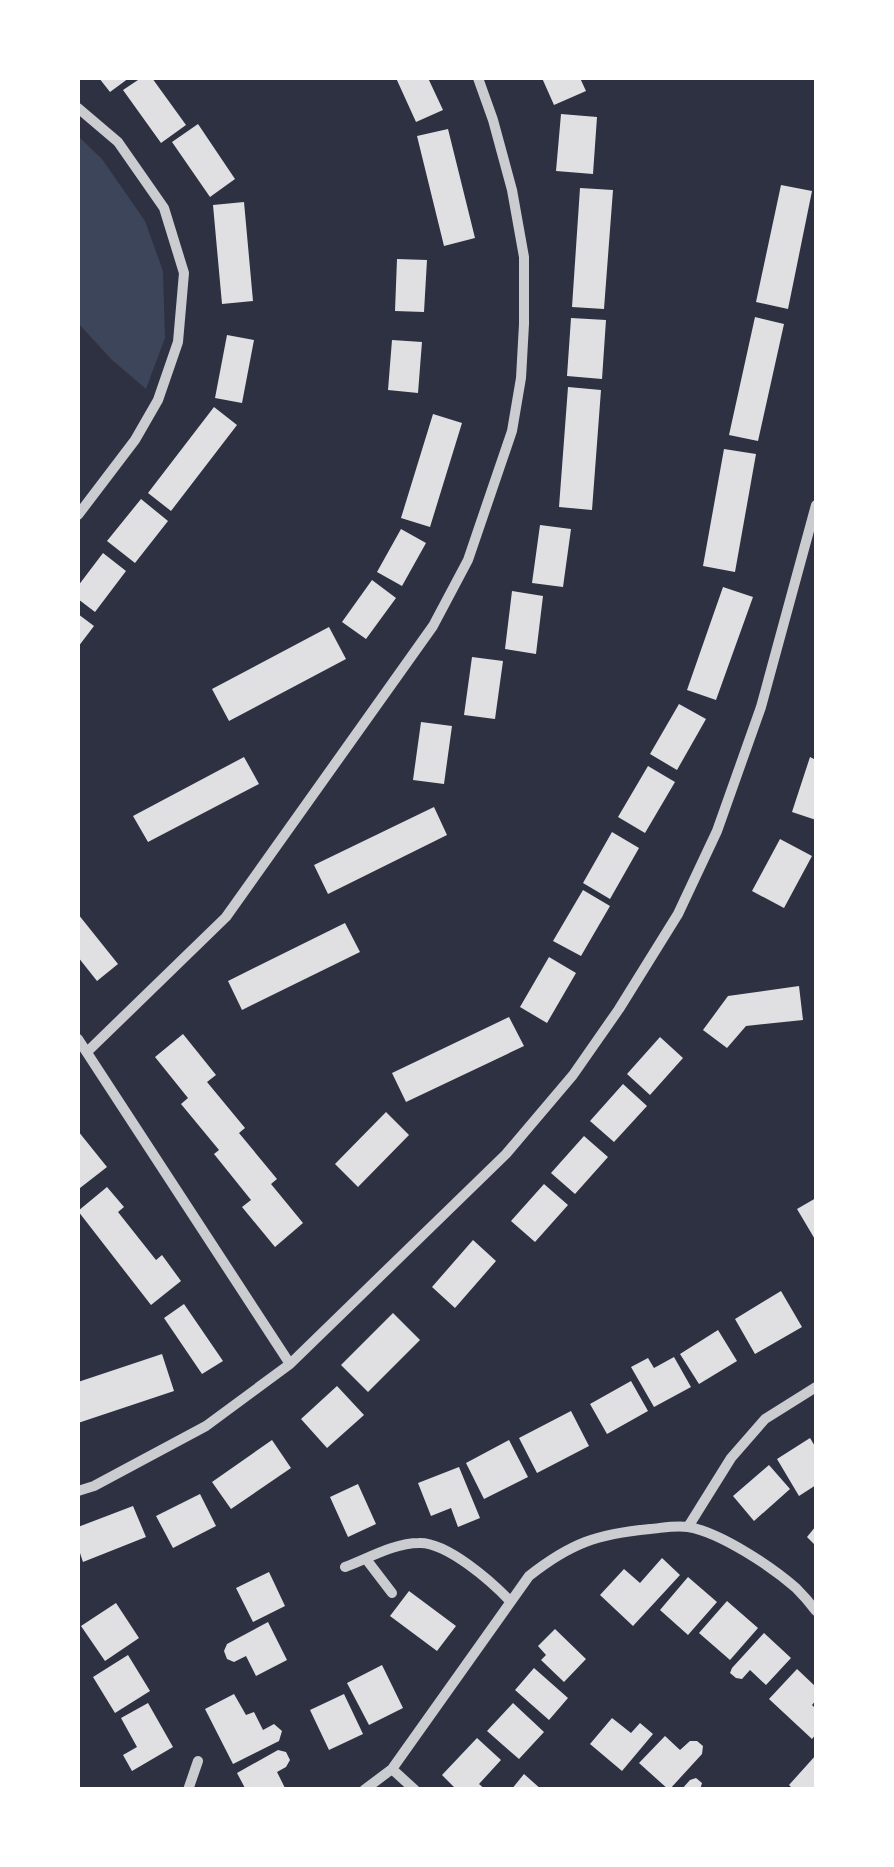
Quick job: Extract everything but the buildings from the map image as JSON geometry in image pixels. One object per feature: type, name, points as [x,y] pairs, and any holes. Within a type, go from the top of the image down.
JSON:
[{"type":"street","points":[[88,1052],[226,917],[433,626],[468,560],[512,431],[522,378],[524,324],[524,258],[512,190],[478,78]]},
{"type":"street","points":[[78,108],[118,142],[164,208],[184,273],[178,342],[158,400],[135,440],[78,515]]},
{"type":"street","points":[[78,1491],[206,1426],[290,1364],[506,1154],[573,1074],[678,914],[717,831],[761,706],[816,504]]},
{"type":"street","points":[[78,1038],[290,1364]]},
{"type":"street","points":[[688,1527],[732,1458],[766,1419],[816,1387]]},
{"type":"street","points":[[364,1790],[392,1769],[529,1576],[548,1561],[592,1538],[626,1531],[688,1527],[722,1538],[796,1588],[816,1611]]},
{"type":"street","points":[[346,1567],[395,1547],[423,1542],[456,1556],[510,1601]]},
{"type":"street","points":[[366,1560],[392,1593]]},
{"type":"street","points":[[188,1790],[198,1760]]},
{"type":"street","points":[[392,1769],[415,1790]]},
{"type":"shaded area","points":[[78,136],[102,159],[145,221],[163,271],[165,338],[146,389],[78,323]]}]
